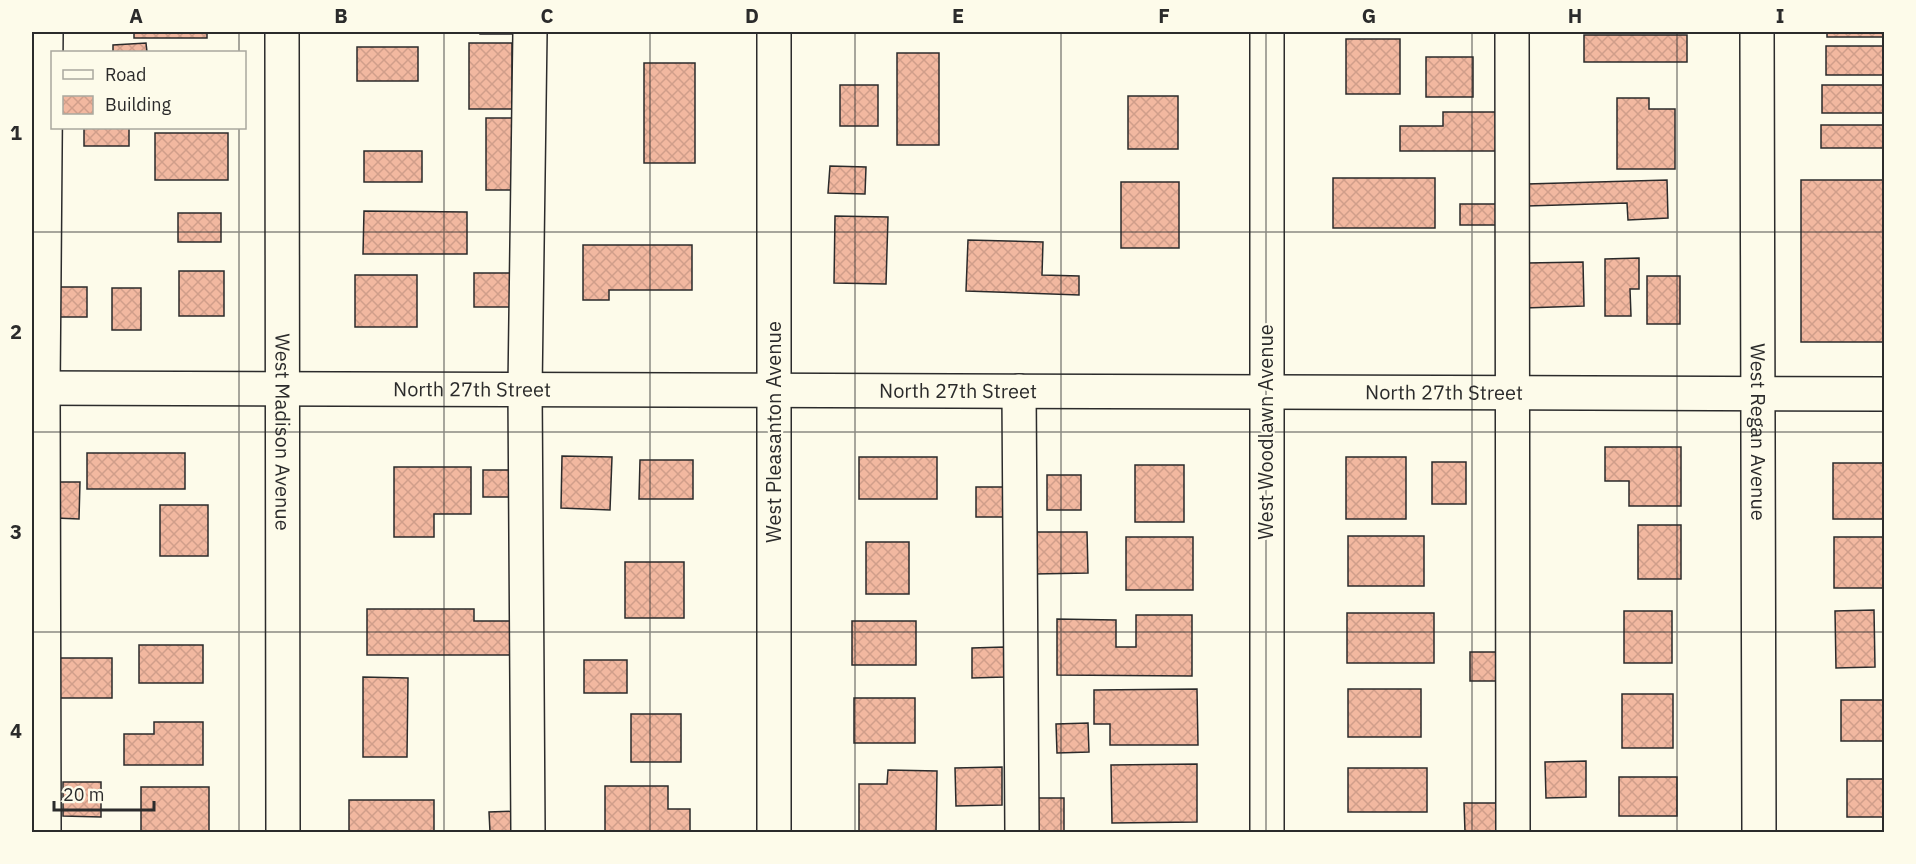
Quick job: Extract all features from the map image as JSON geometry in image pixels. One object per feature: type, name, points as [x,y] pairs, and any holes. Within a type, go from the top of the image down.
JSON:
[{"type":"street","points":[[44,832],[37,388],[46,32]]},
{"type":"street","name":"West Madison Avenue","points":[[282,32],[283,832]]},
{"type":"street","points":[[528,832],[525,389],[530,32]]},
{"type":"street","name":"West Pleasanton Avenue","points":[[774,32],[774,832]]},
{"type":"street","name":"West Woodlawn Avenue","points":[[1267,32],[1267,832]]},
{"type":"street","points":[[1512,32],[1513,832]]},
{"type":"street","name":"West Regan Avenue","points":[[1757,32],[1759,832]]},
{"type":"street","name":"North 27th Street","points":[[37,388],[1884,394]]},
{"type":"street","points":[[1019,391],[1022,832]]},
{"type":"building","points":[[134,32],[207,32],[207,38],[134,38]]},
{"type":"building","points":[[480,32],[512,32],[512,34],[480,34]]},
{"type":"building","points":[[1827,32],[1884,32],[1884,37],[1827,37]]},
{"type":"building","points":[[1584,35],[1687,35],[1687,62],[1584,62]]},
{"type":"building","points":[[1346,39],[1400,39],[1400,94],[1346,94]]},
{"type":"building","points":[[146,43],[147,51],[113,51],[113,45]]},
{"type":"building","points":[[469,43],[512,43],[512,109],[469,109]]},
{"type":"building","points":[[1826,46],[1884,46],[1884,75],[1826,75]]},
{"type":"building","points":[[357,47],[418,47],[418,81],[357,81]]},
{"type":"building","points":[[897,53],[939,53],[939,145],[897,145]]},
{"type":"building","points":[[1426,57],[1473,57],[1473,97],[1426,97]]},
{"type":"building","points":[[644,63],[695,63],[695,163],[644,163]]},
{"type":"building","points":[[840,85],[878,85],[878,126],[840,126]]},
{"type":"building","points":[[1822,85],[1884,85],[1884,113],[1822,113]]},
{"type":"building","points":[[1128,96],[1178,96],[1178,149],[1128,149]]},
{"type":"building","points":[[1617,98],[1649,98],[1649,109],[1675,109],[1675,169],[1617,169]]},
{"type":"building","points":[[1443,112],[1497,112],[1497,151],[1400,151],[1400,126],[1443,126]]},
{"type":"building","points":[[486,118],[518,118],[518,190],[486,190]]},
{"type":"building","points":[[1821,125],[1884,125],[1884,148],[1821,148]]},
{"type":"building","points":[[84,129],[129,129],[129,146],[84,146]]},
{"type":"building","points":[[155,133],[228,133],[228,180],[155,180]]},
{"type":"building","points":[[364,151],[422,151],[422,182],[364,182]]},
{"type":"building","points":[[830,166],[866,167],[865,194],[828,193]]},
{"type":"building","points":[[1333,178],[1435,178],[1435,228],[1333,228]]},
{"type":"building","points":[[1667,180],[1668,218],[1628,220],[1627,203],[1527,206],[1527,184]]},
{"type":"building","points":[[1801,180],[1884,180],[1884,342],[1801,342]]},
{"type":"building","points":[[1121,182],[1179,182],[1179,248],[1121,248]]},
{"type":"building","points":[[1460,204],[1497,204],[1497,225],[1460,225]]},
{"type":"building","points":[[364,211],[467,212],[467,254],[363,254]]},
{"type":"building","points":[[178,213],[221,213],[221,242],[178,242]]},
{"type":"building","points":[[835,216],[888,217],[886,284],[834,283]]},
{"type":"building","points":[[968,240],[1043,242],[1042,275],[1079,276],[1079,295],[966,291]]},
{"type":"building","points":[[583,245],[692,245],[692,290],[609,290],[609,300],[583,300]]},
{"type":"building","points":[[1639,258],[1639,289],[1630,289],[1631,316],[1605,316],[1605,259]]},
{"type":"building","points":[[1583,262],[1584,306],[1524,308],[1528,263]]},
{"type":"building","points":[[179,271],[224,271],[224,316],[179,316]]},
{"type":"building","points":[[474,273],[514,273],[514,307],[474,307]]},
{"type":"building","points":[[355,275],[417,275],[417,327],[355,327]]},
{"type":"building","points":[[1647,276],[1680,276],[1680,324],[1647,324]]},
{"type":"building","points":[[57,287],[87,287],[87,317],[57,317]]},
{"type":"building","points":[[112,288],[141,288],[141,330],[112,330]]},
{"type":"building","points":[[1605,447],[1681,447],[1681,506],[1629,506],[1629,481],[1605,481]]},
{"type":"building","points":[[87,453],[185,453],[185,489],[87,489]]},
{"type":"building","points":[[562,456],[612,457],[610,510],[561,508]]},
{"type":"building","points":[[859,457],[937,457],[937,499],[859,499]]},
{"type":"building","points":[[1346,457],[1406,457],[1406,519],[1346,519]]},
{"type":"building","points":[[640,460],[693,460],[693,499],[639,499]]},
{"type":"building","points":[[1432,462],[1466,462],[1466,504],[1432,504]]},
{"type":"building","points":[[1833,463],[1884,463],[1884,519],[1833,519]]},
{"type":"building","points":[[1135,465],[1184,465],[1184,522],[1135,522]]},
{"type":"building","points":[[394,467],[471,467],[471,514],[434,514],[434,537],[394,537]]},
{"type":"building","points":[[483,470],[517,470],[517,497],[483,497]]},
{"type":"building","points":[[1047,475],[1081,475],[1081,510],[1047,510]]},
{"type":"building","points":[[57,482],[80,482],[79,519],[56,518]]},
{"type":"building","points":[[976,487],[1007,487],[1007,517],[976,517]]},
{"type":"building","points":[[160,505],[208,505],[208,556],[160,556]]},
{"type":"building","points":[[1638,525],[1681,525],[1681,579],[1638,579]]},
{"type":"building","points":[[1034,532],[1087,532],[1088,573],[1034,574]]},
{"type":"building","points":[[1348,536],[1424,536],[1424,586],[1348,586]]},
{"type":"building","points":[[1126,537],[1193,537],[1193,590],[1126,590]]},
{"type":"building","points":[[1834,537],[1884,537],[1884,588],[1834,588]]},
{"type":"building","points":[[866,542],[909,542],[909,594],[866,594]]},
{"type":"building","points":[[625,562],[684,562],[684,618],[625,618]]},
{"type":"building","points":[[367,609],[474,609],[474,621],[510,621],[510,655],[367,655]]},
{"type":"building","points":[[1874,610],[1875,667],[1836,668],[1835,611]]},
{"type":"building","points":[[1624,611],[1672,611],[1672,663],[1624,663]]},
{"type":"building","points":[[1347,613],[1434,613],[1434,663],[1347,663]]},
{"type":"building","points":[[1136,615],[1192,615],[1192,676],[1057,675],[1057,619],[1116,620],[1116,647],[1136,647]]},
{"type":"building","points":[[852,621],[916,621],[916,665],[852,665]]},
{"type":"building","points":[[139,645],[203,645],[203,683],[139,683]]},
{"type":"building","points":[[1004,647],[1004,677],[972,678],[972,648]]},
{"type":"building","points":[[1470,652],[1501,652],[1501,681],[1470,681]]},
{"type":"building","points":[[55,658],[112,658],[112,698],[55,698]]},
{"type":"building","points":[[584,660],[627,660],[627,693],[584,693]]},
{"type":"building","points":[[363,677],[408,678],[407,757],[363,757]]},
{"type":"building","points":[[1197,689],[1198,745],[1110,745],[1110,724],[1094,724],[1094,690]]},
{"type":"building","points":[[1348,689],[1421,689],[1421,737],[1348,737]]},
{"type":"building","points":[[1622,694],[1673,694],[1673,748],[1622,748]]},
{"type":"building","points":[[854,698],[915,698],[915,743],[854,743]]},
{"type":"building","points":[[1841,700],[1884,700],[1884,741],[1841,741]]},
{"type":"building","points":[[631,714],[681,714],[681,762],[631,762]]},
{"type":"building","points":[[154,722],[203,722],[203,765],[124,765],[124,734],[154,734]]},
{"type":"building","points":[[1088,723],[1089,752],[1057,753],[1056,724]]},
{"type":"building","points":[[1586,761],[1586,797],[1546,798],[1545,762]]},
{"type":"building","points":[[1197,764],[1197,822],[1112,823],[1111,765]]},
{"type":"building","points":[[1002,767],[1002,805],[956,806],[955,768]]},
{"type":"building","points":[[1348,768],[1427,768],[1427,812],[1348,812]]},
{"type":"building","points":[[888,770],[937,771],[936,832],[859,831],[859,784],[887,784]]},
{"type":"building","points":[[1619,777],[1677,777],[1677,816],[1619,816]]},
{"type":"building","points":[[1847,779],[1884,779],[1884,817],[1847,817]]},
{"type":"building","points":[[63,782],[101,782],[101,817],[63,816]]},
{"type":"building","points":[[605,786],[668,786],[668,809],[690,809],[690,832],[605,832]]},
{"type":"building","points":[[141,787],[209,787],[209,832],[141,832]]},
{"type":"building","points":[[1034,798],[1064,798],[1064,832],[1034,832]]},
{"type":"building","points":[[349,800],[434,800],[434,832],[349,832]]},
{"type":"building","points":[[1464,803],[1498,803],[1499,832],[1465,832]]},
{"type":"building","points":[[520,811],[520,832],[490,832],[489,812]]}]
